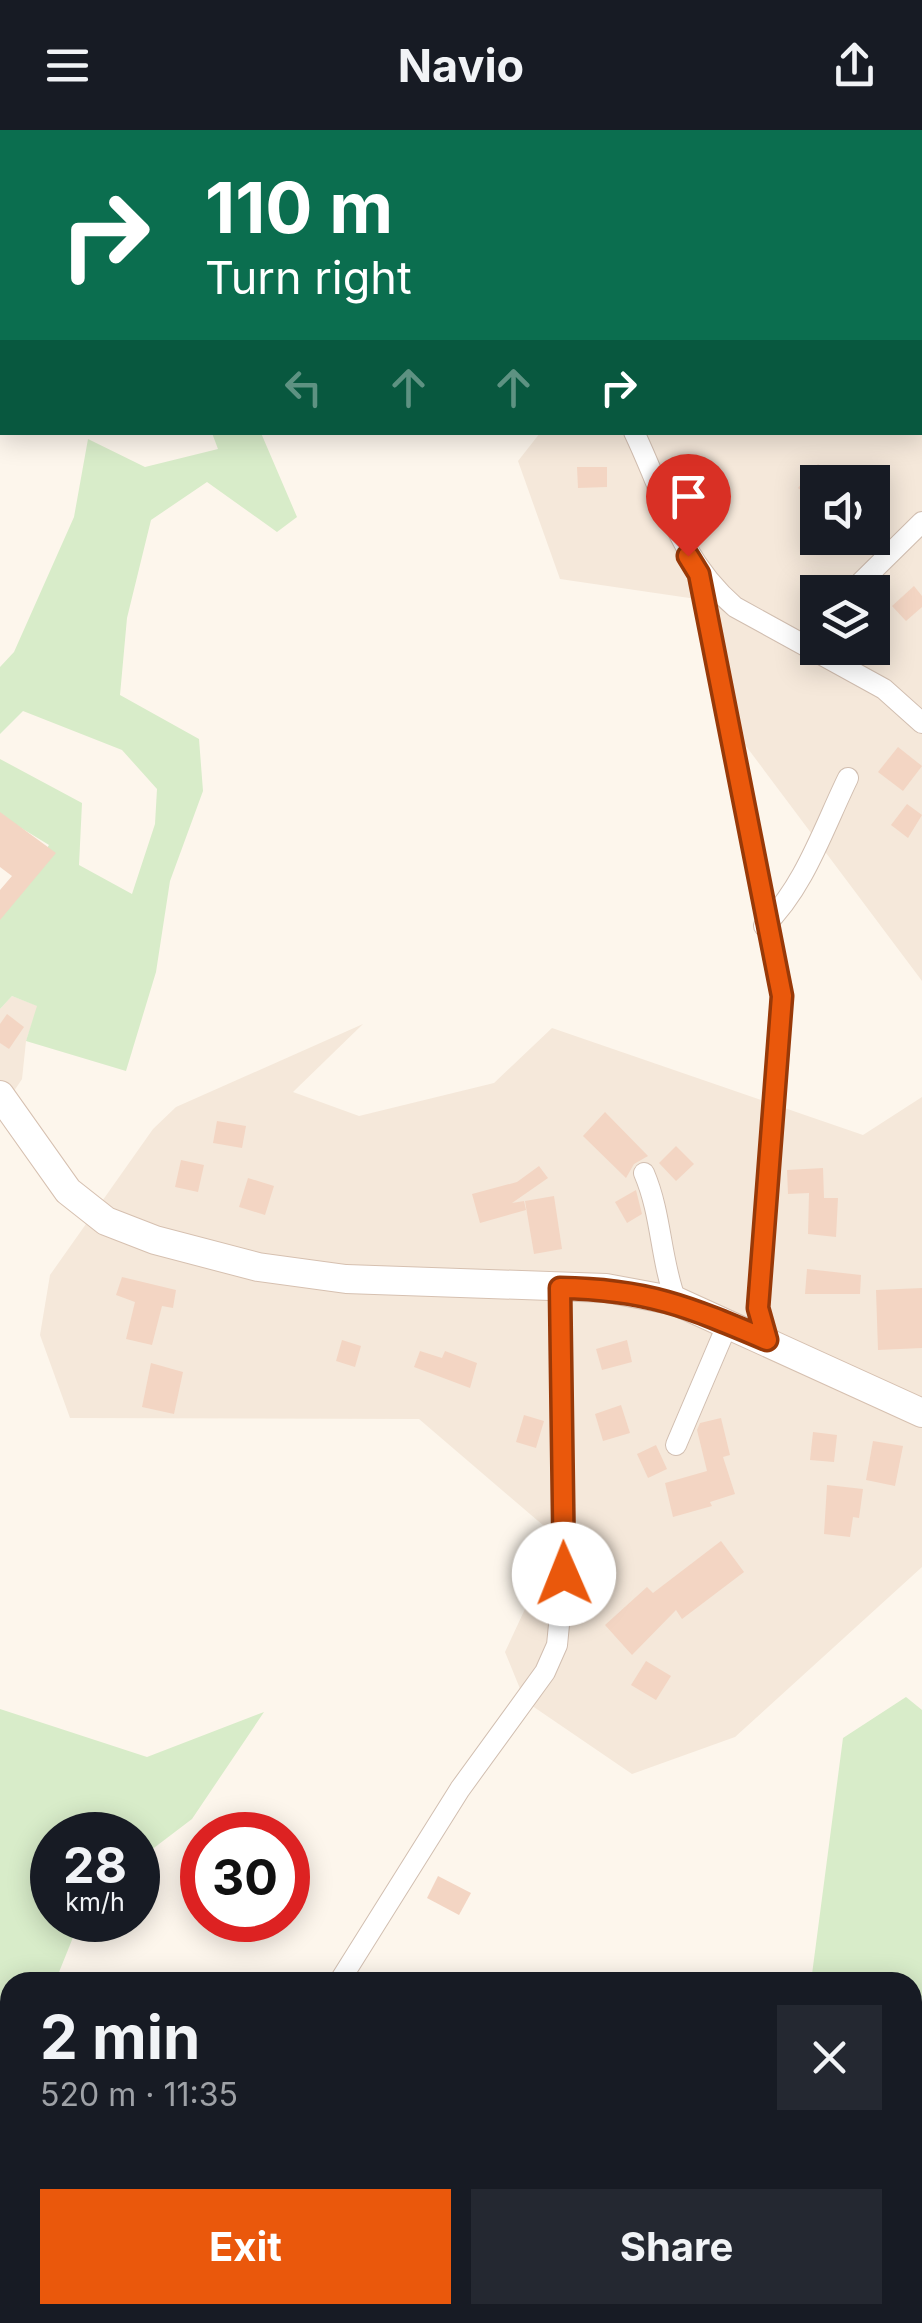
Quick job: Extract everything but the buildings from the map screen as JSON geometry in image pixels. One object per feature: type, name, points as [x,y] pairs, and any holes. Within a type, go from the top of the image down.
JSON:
[{"type":"street","points":[[635,435],[699,574],[764,926],[782,996],[758,1308],[767,1340]]},
{"type":"street","points":[[868,575],[922,522]]},
{"type":"street","points":[[699,574],[734,607],[800,645]]},
{"type":"street","points":[[838,665],[884,689],[922,722]]},
{"type":"street","points":[[764,926],[778,912],[804,868],[848,778]]},
{"type":"street","points":[[0,1096],[68,1191],[106,1221],[155,1240],[258,1267],[346,1280],[606,1288],[676,1301],[922,1414]]},
{"type":"street","points":[[644,1172],[655,1199],[664,1269],[676,1301]]},
{"type":"street","points":[[346,1972],[460,1789],[545,1672],[557,1645],[564,1574],[560,1288]]},
{"type":"street","points":[[676,1445],[728,1323]]},
{"type":"shaded area","points":[[538,435],[922,435],[922,981],[725,718],[703,600],[560,579],[518,461]]},
{"type":"shaded area","points":[[12,996],[38,1006],[26,1041],[22,1079],[0,1112],[0,1009]]},
{"type":"shaded area","points":[[363,1024],[293,1092],[359,1116],[494,1083],[552,1028],[863,1135],[922,1097],[922,1567],[735,1737],[632,1774],[525,1701],[505,1652],[558,1538],[419,1419],[70,1418],[40,1335],[50,1275],[153,1129],[176,1107]]},
{"type":"green space","points":[[213,435],[262,435],[297,517],[277,532],[207,482],[151,520],[127,618],[120,695],[199,739],[203,791],[170,881],[156,972],[126,1071],[26,1041],[37,1006],[12,996],[0,1009],[0,918],[49,845],[0,815],[0,759],[82,803],[79,865],[132,894],[155,824],[157,789],[122,750],[23,711],[0,734],[0,667],[14,652],[74,517],[88,439],[145,467],[218,449]]},
{"type":"green space","points":[[906,1697],[922,1710],[922,1972],[812,1972],[843,1738]]},
{"type":"green space","points":[[0,1709],[147,1757],[264,1712],[197,1812],[180,1812],[180,1828],[160,1843],[160,1812],[30,1812],[30,1942],[71,1942],[59,1972],[0,1972]]},
{"type":"route","points":[[564,1574],[560,1288],[606,1288],[676,1301],[767,1340],[758,1308],[782,996],[764,926],[699,574],[688,556]]}]
